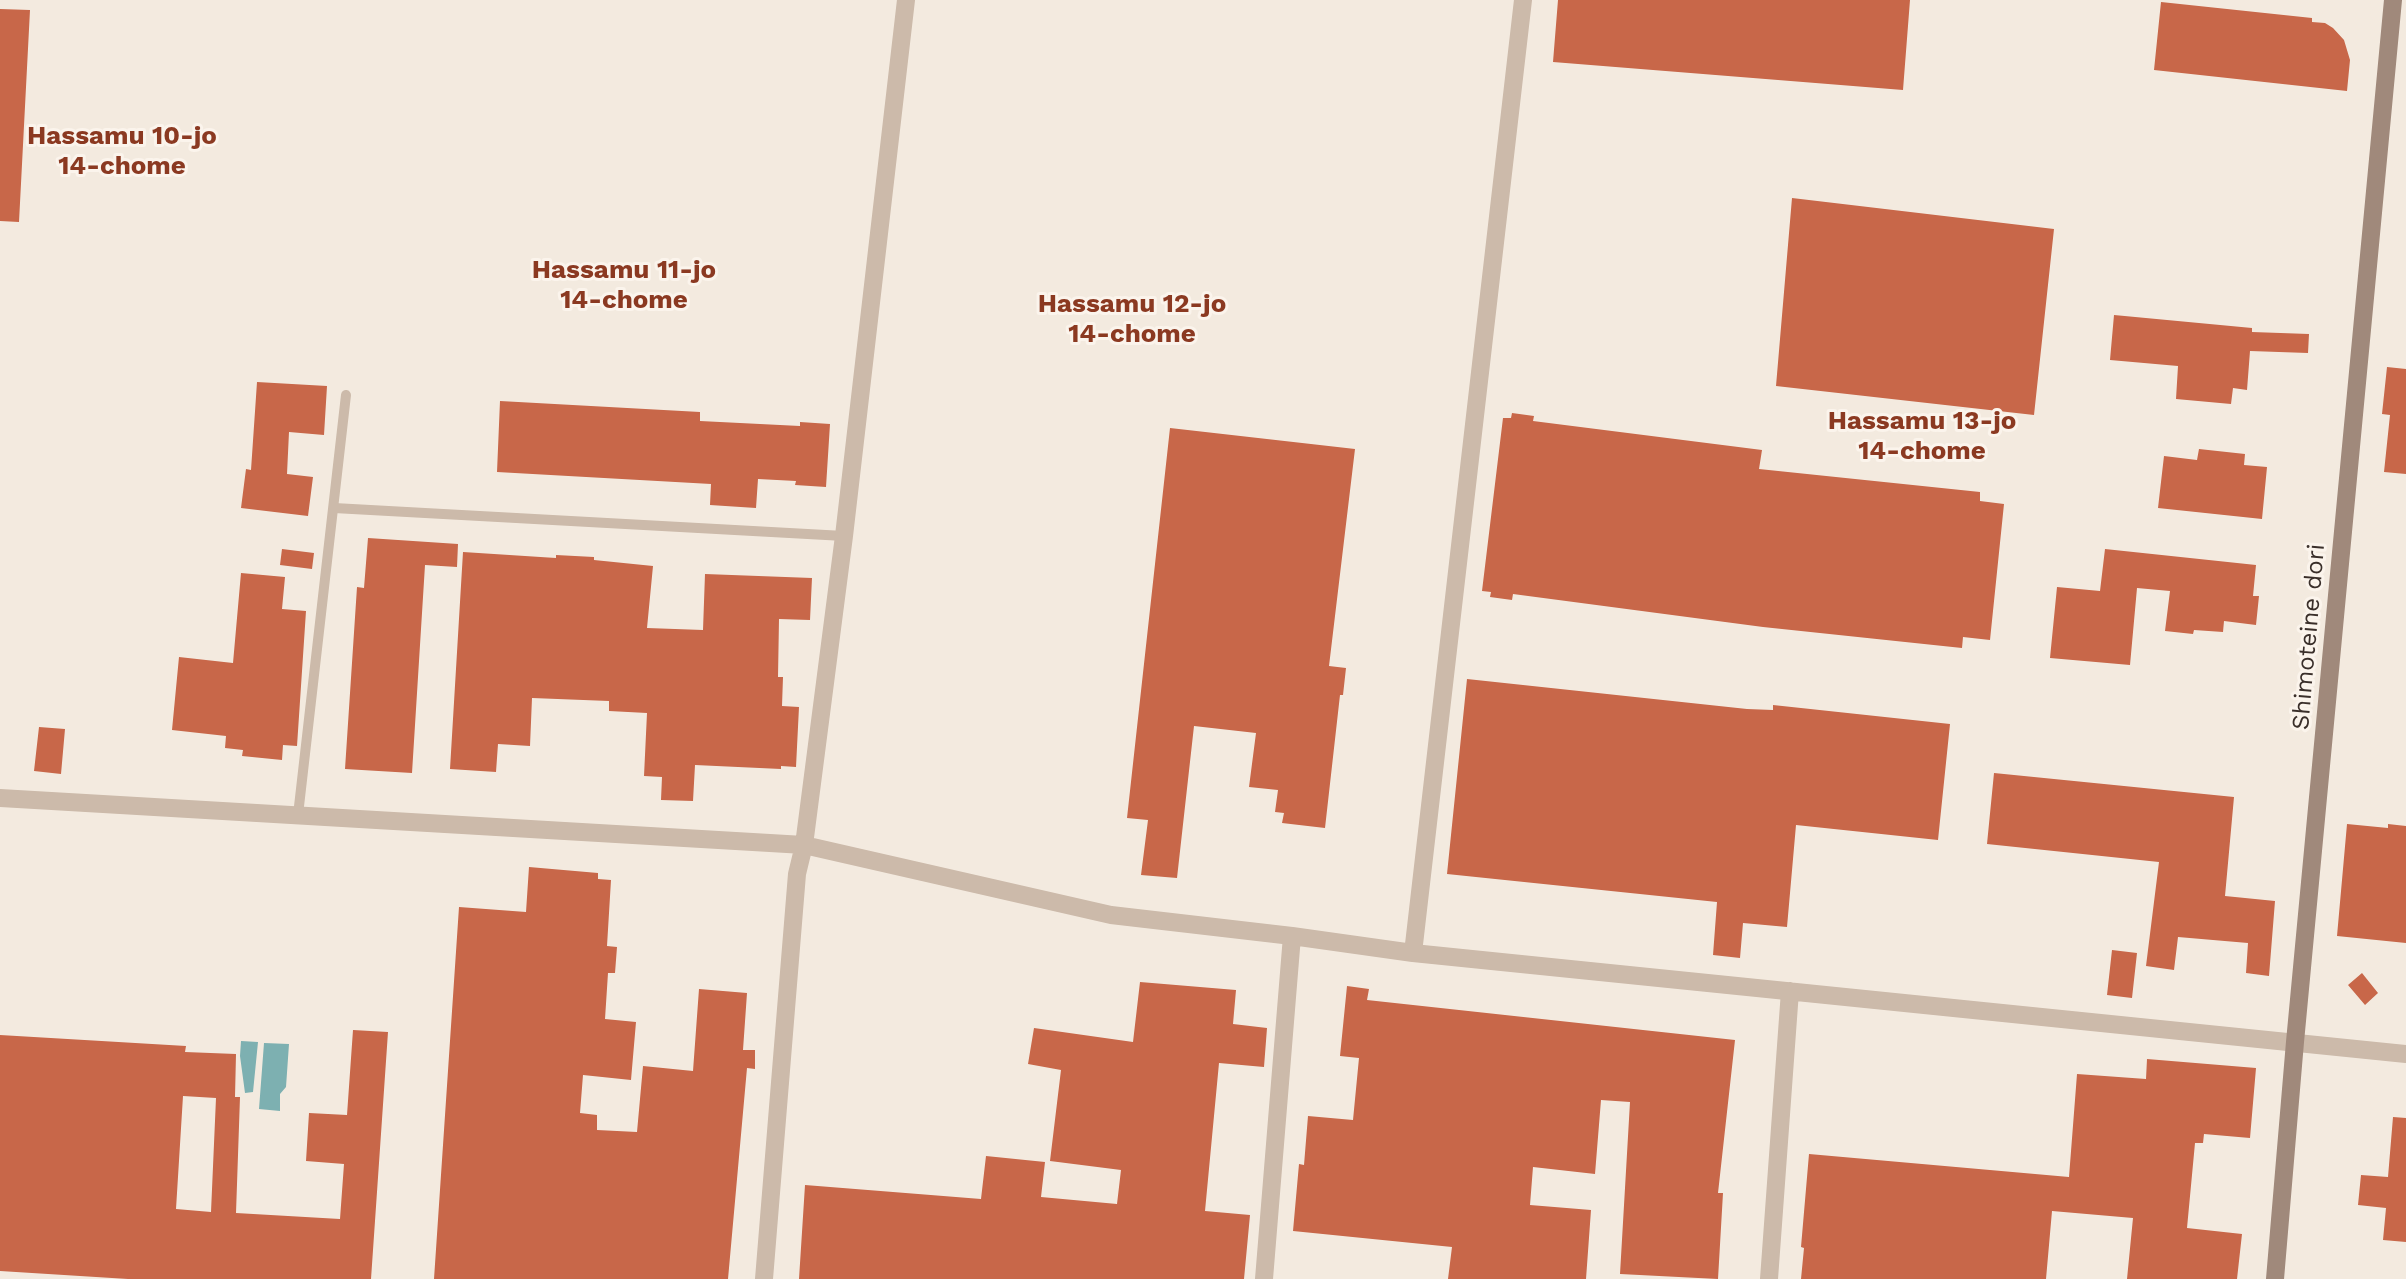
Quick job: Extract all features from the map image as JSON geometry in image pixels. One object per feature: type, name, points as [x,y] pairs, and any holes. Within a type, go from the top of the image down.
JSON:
[{"type":"main road","name":"Shimoteine dori","points":[[2275,1279],[2393,0]]},
{"type":"street","points":[[764,1279],[797,874],[804,845],[844,536],[906,0]]},
{"type":"street","points":[[1413,953],[1523,0]]},
{"type":"street","points":[[0,798],[804,845],[1104,914],[1413,953],[2406,1054]]},
{"type":"street","points":[[1264,1279],[1292,936]]},
{"type":"street","points":[[1769,1279],[1790,990]]},
{"type":"lane","points":[[298,816],[346,395]]},
{"type":"lane","points":[[334,508],[844,536]]},
{"type":"water","points":[[241,1041],[258,1042],[253,1092],[245,1093],[240,1056]]},
{"type":"water","points":[[264,1043],[289,1044],[286,1087],[280,1094],[280,1111],[259,1109]]},
{"type":"building","points":[[1558,0],[1910,0],[1903,90],[1553,62]]},
{"type":"building","points":[[2161,2],[2312,18],[2312,22],[2325,23],[2344,40],[2350,60],[2347,91],[2154,70]]},
{"type":"building","points":[[0,9],[30,10],[19,222],[0,221]]},
{"type":"building","points":[[1792,198],[2054,229],[2034,415],[1776,386]]},
{"type":"building","points":[[2114,315],[2252,328],[2252,332],[2309,334],[2308,353],[2250,351],[2247,390],[2233,388],[2231,404],[2176,399],[2178,366],[2110,360]]},
{"type":"building","points":[[2387,367],[2406,369],[2406,474],[2384,472],[2390,415],[2382,414]]},
{"type":"building","points":[[257,382],[327,386],[324,435],[289,432],[287,474],[313,477],[308,516],[241,508],[246,469],[251,470]]},
{"type":"building","points":[[500,401],[700,412],[700,421],[800,426],[800,422],[830,424],[826,487],[795,485],[796,481],[758,479],[756,508],[710,505],[711,484],[497,472]]},
{"type":"building","points":[[1512,413],[1534,416],[1533,421],[1762,450],[1759,469],[1980,492],[1980,501],[2004,504],[1990,640],[1963,637],[1962,648],[1763,627],[1513,594],[1512,600],[1490,597],[1491,592],[1482,591],[1503,418],[1511,418]]},
{"type":"building","points":[[1170,428],[1355,449],[1329,666],[1346,668],[1343,695],[1340,695],[1325,828],[1282,823],[1284,813],[1275,812],[1278,790],[1249,787],[1256,733],[1194,726],[1177,878],[1141,875],[1148,820],[1127,818]]},
{"type":"building","points":[[2199,449],[2245,454],[2244,465],[2267,467],[2262,519],[2158,508],[2164,456],[2197,460]]},
{"type":"building","points":[[368,538],[458,544],[457,567],[425,565],[412,773],[345,769],[357,587],[364,588]]},
{"type":"building","points":[[282,549],[314,553],[312,569],[280,565]]},
{"type":"building","points":[[2105,549],[2256,565],[2253,596],[2259,596],[2256,625],[2224,621],[2223,632],[2194,630],[2193,634],[2165,631],[2170,591],[2137,588],[2130,665],[2050,658],[2057,587],[2100,591]]},
{"type":"building","points":[[463,552],[556,558],[556,555],[594,557],[594,560],[653,566],[647,628],[703,630],[705,574],[812,578],[810,620],[779,619],[778,677],[783,677],[782,706],[799,707],[796,767],[781,766],[781,769],[695,765],[693,801],[661,800],[662,777],[644,776],[647,713],[609,711],[609,701],[532,698],[530,746],[498,744],[496,772],[450,769]]},
{"type":"building","points":[[241,573],[285,577],[282,609],[306,611],[297,746],[283,745],[282,760],[242,756],[243,750],[225,748],[226,736],[172,730],[179,657],[233,663]]},
{"type":"building","points":[[1467,679],[1747,709],[1773,710],[1773,705],[1950,724],[1938,840],[1796,825],[1787,927],[1743,923],[1740,958],[1713,955],[1717,902],[1447,874]]},
{"type":"building","points":[[39,727],[65,729],[61,774],[34,771]]},
{"type":"building","points":[[1994,773],[2234,797],[2225,896],[2275,901],[2269,976],[2246,973],[2248,943],[2178,937],[2174,970],[2146,966],[2159,862],[1987,844]]},
{"type":"building","points":[[2347,824],[2388,828],[2388,824],[2406,826],[2406,943],[2337,936]]},
{"type":"building","points":[[529,867],[598,873],[598,879],[611,880],[607,946],[617,947],[615,973],[608,973],[605,1019],[636,1022],[631,1080],[583,1075],[580,1113],[597,1115],[597,1130],[637,1132],[643,1066],[693,1071],[699,989],[747,993],[743,1050],[755,1050],[755,1069],[747,1068],[728,1279],[434,1279],[459,907],[526,912]]},
{"type":"building","points":[[2112,950],[2137,953],[2132,998],[2107,995]]},
{"type":"building","points":[[2362,973],[2378,993],[2365,1005],[2348,985]]},
{"type":"building","points":[[1140,982],[1236,990],[1233,1024],[1267,1028],[1264,1067],[1219,1063],[1205,1211],[1250,1215],[1244,1279],[799,1279],[805,1185],[981,1199],[986,1156],[1045,1162],[1041,1197],[1117,1204],[1121,1170],[1050,1161],[1061,1070],[1028,1064],[1034,1028],[1133,1042]]},
{"type":"building","points":[[1347,986],[1369,989],[1367,1000],[1735,1040],[1718,1193],[1723,1193],[1718,1279],[1620,1274],[1630,1102],[1601,1100],[1595,1174],[1533,1167],[1530,1205],[1591,1210],[1586,1279],[1448,1279],[1452,1247],[1293,1231],[1299,1164],[1304,1165],[1308,1116],[1353,1120],[1359,1058],[1340,1056]]},
{"type":"building","points":[[353,1030],[388,1032],[371,1279],[128,1279],[0,1271],[0,1035],[186,1046],[185,1052],[236,1054],[235,1097],[240,1097],[236,1213],[340,1219],[344,1164],[306,1161],[309,1113],[347,1115]],"holes":[[[183,1096],[216,1098],[211,1212],[176,1209]]]},
{"type":"building","points":[[2147,1059],[2256,1068],[2250,1138],[2204,1134],[2203,1143],[2195,1143],[2187,1228],[2242,1234],[2237,1279],[2127,1279],[2133,1218],[2052,1211],[2046,1279],[1801,1279],[1809,1154],[2069,1177],[2077,1074],[2146,1079]]},
{"type":"building","points":[[2393,1117],[2406,1118],[2406,1242],[2383,1240],[2386,1208],[2358,1205],[2361,1175],[2388,1177]]},
{"type":"district","name":"Hassamu 10-jo 14-chome","points":[[122,151]]},
{"type":"district","name":"Hassamu 11-jo 14-chome","points":[[624,285]]},
{"type":"district","name":"Hassamu 12-jo 14-chome","points":[[1132,319]]},
{"type":"district","name":"Hassamu 13-jo 14-chome","points":[[1922,436]]}]
